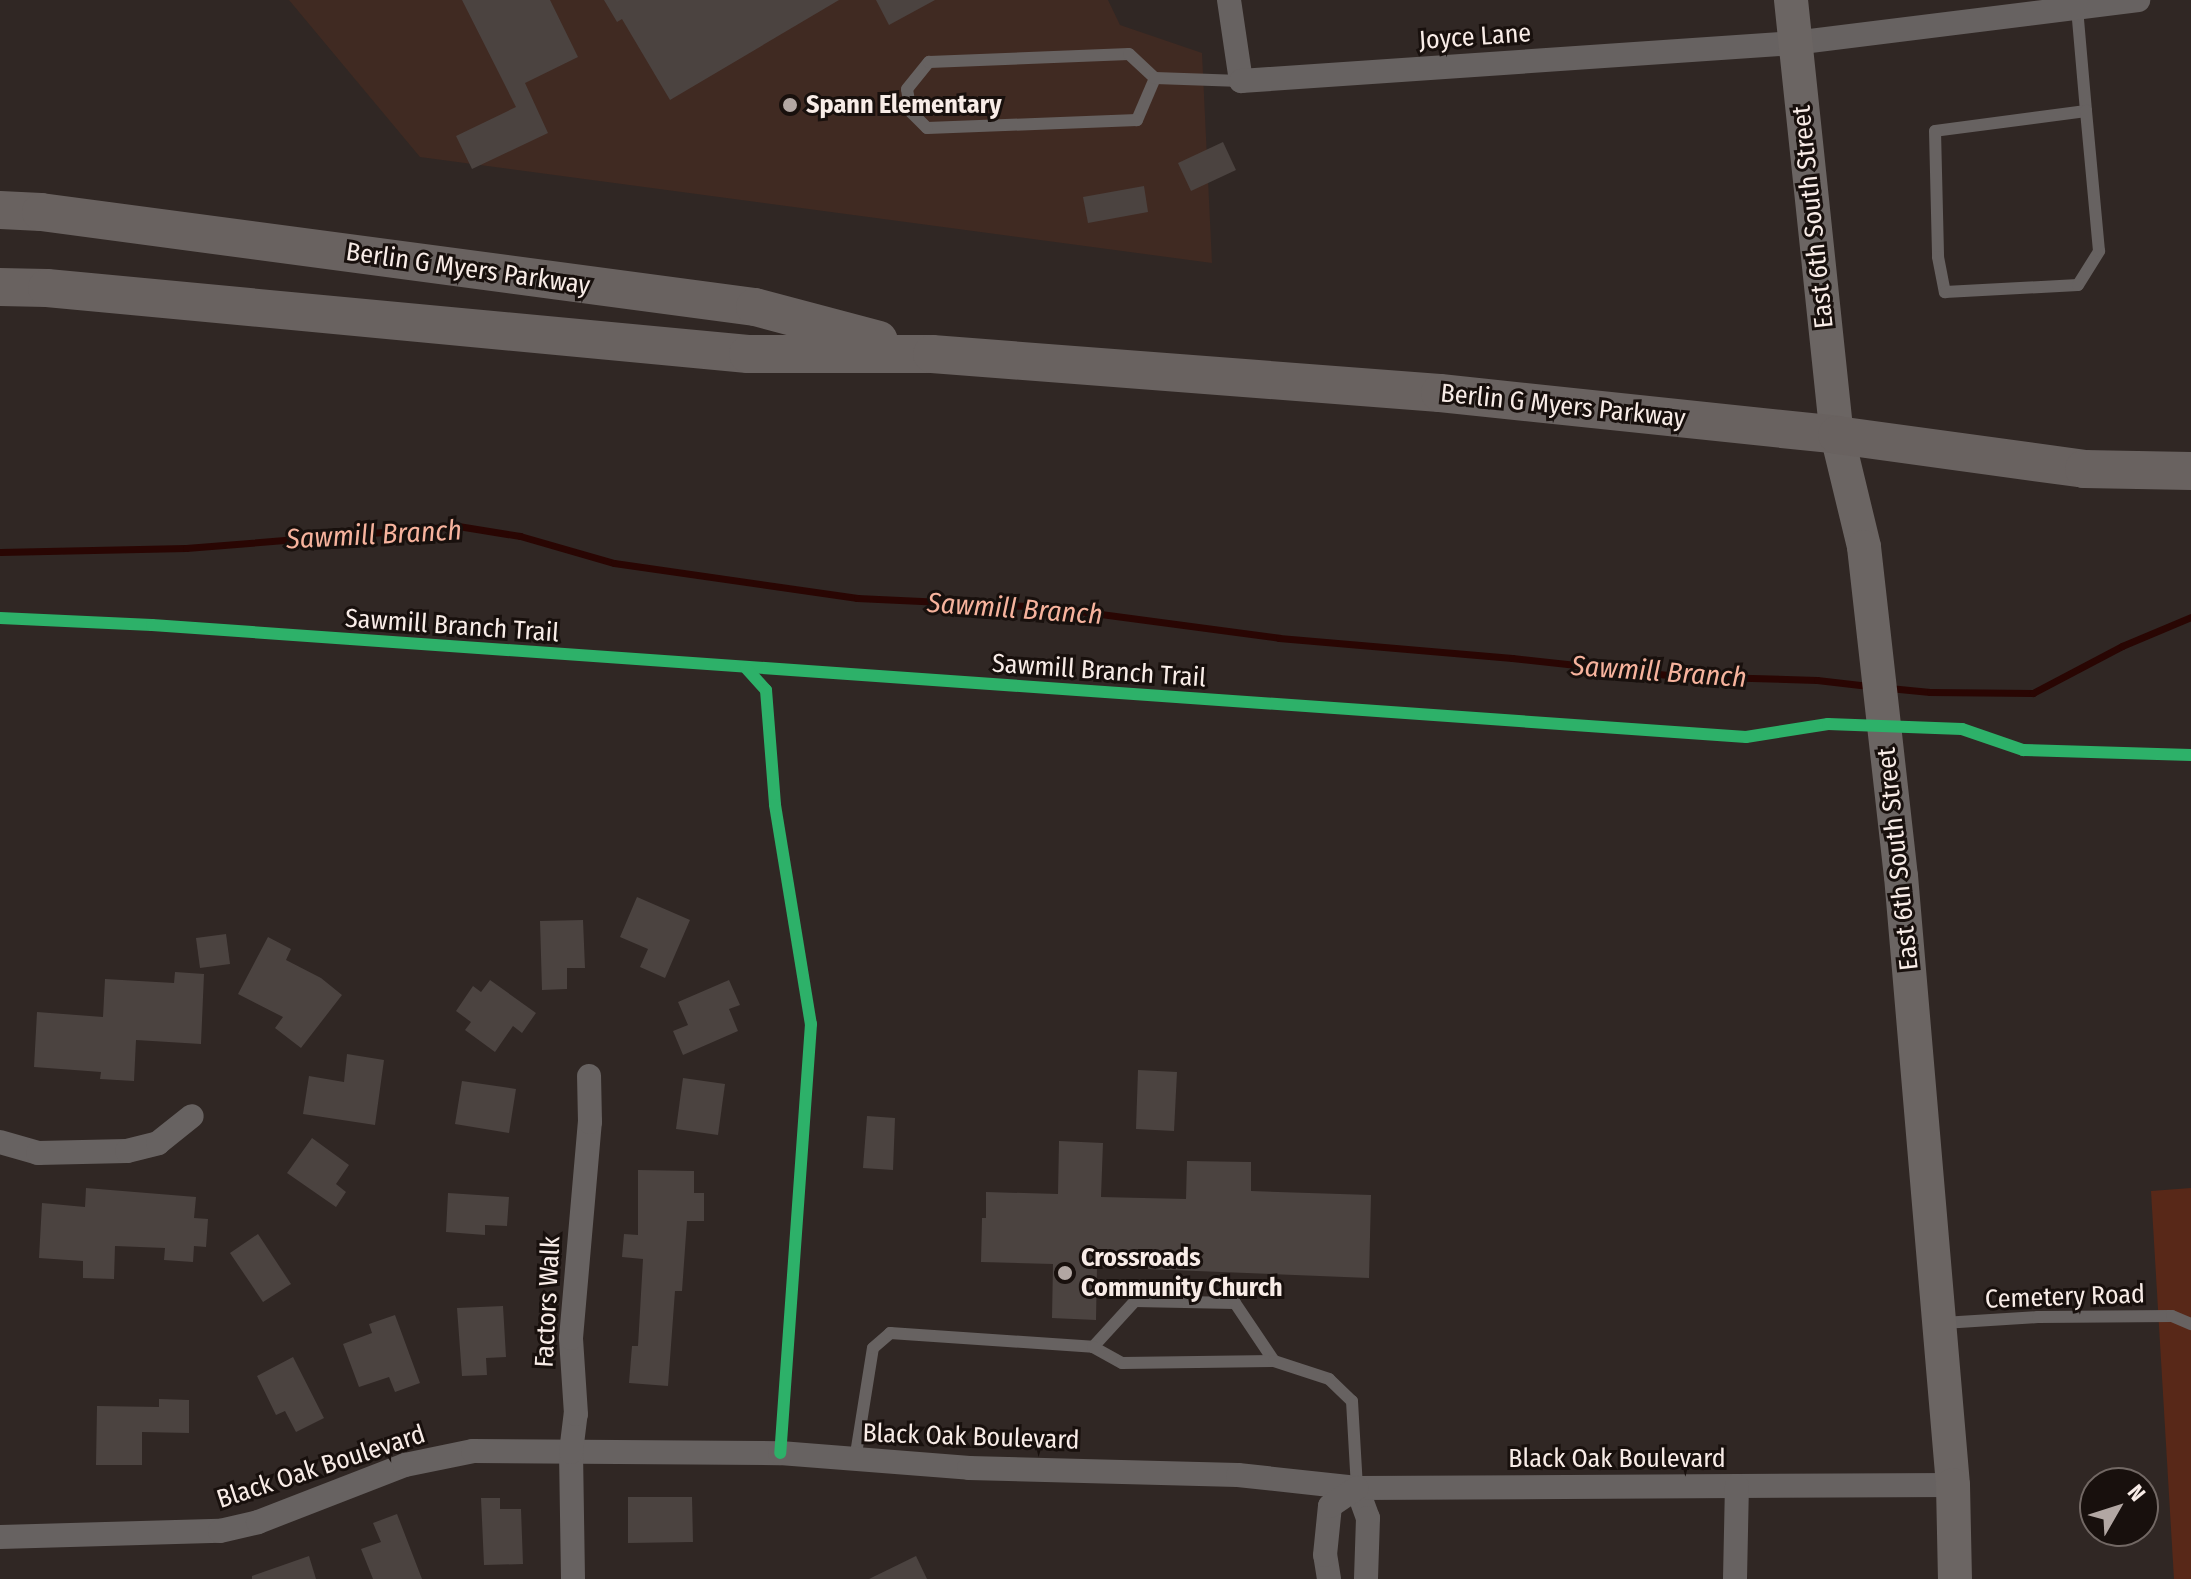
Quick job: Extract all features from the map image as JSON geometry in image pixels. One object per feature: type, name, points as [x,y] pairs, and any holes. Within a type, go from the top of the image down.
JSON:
[{"type":"main road","name":"Berlin G Myers Parkway","points":[[0,210],[41,212],[755,307],[932,354]]},
{"type":"main road","name":"Berlin G Myers Parkway","points":[[0,287],[47,288],[748,354],[932,354],[1440,393],[1837,435],[2084,469],[2191,471]]},
{"type":"street","points":[[1229,0],[1241,81]]},
{"type":"street","name":"East 6th South Street","points":[[1791,0],[1837,435],[1864,547],[1887,743],[1940,1324],[1953,1485],[1955,1579]]},
{"type":"street","name":"Joyce Lane","points":[[1241,81],[1794,43],[2138,0]]},
{"type":"street","name":"Factors Walk","points":[[573,1579],[571,1452],[576,1414],[571,1338],[590,1122],[589,1076]]},
{"type":"street","points":[[0,1142],[38,1153],[127,1151],[158,1143],[192,1116]]},
{"type":"street","name":"Black Oak Boulevard","points":[[0,1537],[220,1531],[258,1522],[393,1469],[473,1451],[780,1453],[855,1461],[1238,1475],[1357,1488],[1953,1485]]},
{"type":"street","points":[[1735,1579],[1737,1486]]},
{"type":"street","points":[[1329,1579],[1325,1555],[1330,1506],[1357,1488],[1368,1518],[1366,1579]]},
{"type":"lane","points":[[2077,8],[2099,251],[2078,285],[1945,292],[1938,257],[1935,131],[2086,111]]},
{"type":"lane","points":[[1155,78],[1137,120],[927,128],[911,112],[907,89],[929,62],[1129,54],[1155,78],[1241,81]]},
{"type":"lane","points":[[1093,1347],[1135,1301],[1235,1303],[1274,1361]]},
{"type":"lane","name":"Cemetery Road","points":[[1940,1324],[2038,1317],[2172,1316],[2191,1324]]},
{"type":"lane","points":[[855,1461],[873,1348],[890,1333],[1093,1347],[1122,1363],[1274,1361],[1329,1379],[1352,1401],[1357,1488]]},
{"type":"shaded area","name":"Spann Elementary","points":[[289,0],[1108,0],[1120,25],[1202,53],[1212,263],[420,157]]},
{"type":"shaded area","points":[[2191,1188],[2191,1579],[2174,1579],[2151,1191]]},
{"type":"building","points":[[462,0],[550,0],[578,57],[525,83],[548,133],[472,169],[456,136],[516,107]]},
{"type":"building","points":[[604,0],[839,0],[670,100],[622,19],[617,22]]},
{"type":"building","points":[[876,0],[935,0],[889,25]]},
{"type":"building","points":[[1223,142],[1236,170],[1191,191],[1178,163]]},
{"type":"building","points":[[1144,186],[1148,212],[1088,223],[1083,197]]},
{"type":"building","points":[[637,897],[690,920],[665,978],[640,967],[648,949],[620,937]]},
{"type":"building","points":[[583,920],[585,968],[567,968],[567,989],[542,990],[540,921]]},
{"type":"building","points":[[226,934],[230,964],[200,968],[196,938]]},
{"type":"building","points":[[268,937],[291,949],[286,960],[321,978],[342,995],[301,1048],[275,1028],[283,1017],[238,994]]},
{"type":"building","points":[[175,972],[204,974],[201,1044],[136,1040],[134,1081],[100,1079],[101,1072],[34,1067],[37,1012],[103,1017],[105,979],[174,983]]},
{"type":"building","points":[[490,980],[536,1013],[522,1033],[513,1026],[495,1052],[465,1030],[471,1022],[456,1011],[473,986],[481,992]]},
{"type":"building","points":[[729,980],[740,1005],[729,1009],[738,1031],[683,1055],[673,1031],[688,1025],[678,1002]]},
{"type":"building","points":[[347,1054],[384,1060],[375,1125],[303,1114],[309,1076],[344,1082]]},
{"type":"building","points":[[1138,1070],[1177,1072],[1174,1131],[1136,1129]]},
{"type":"building","points":[[683,1078],[725,1084],[718,1135],[676,1129]]},
{"type":"building","points":[[462,1081],[516,1089],[509,1133],[455,1124]]},
{"type":"building","points":[[867,1116],[895,1118],[893,1170],[863,1168]]},
{"type":"building","points":[[312,1138],[349,1165],[336,1184],[346,1192],[336,1207],[287,1173]]},
{"type":"building","points":[[1059,1141],[1103,1143],[1101,1197],[1186,1199],[1187,1161],[1251,1162],[1251,1191],[1371,1195],[1369,1278],[1097,1267],[1096,1320],[1052,1318],[1053,1264],[981,1262],[982,1218],[986,1218],[986,1192],[1058,1194]]},
{"type":"building","points":[[638,1170],[694,1171],[694,1193],[704,1193],[704,1221],[687,1221],[682,1291],[675,1291],[668,1386],[629,1383],[632,1346],[638,1346],[643,1259],[622,1257],[624,1234],[638,1235]]},
{"type":"building","points":[[86,1188],[196,1197],[194,1218],[208,1219],[206,1247],[194,1246],[193,1262],[164,1260],[165,1248],[115,1246],[114,1279],[83,1278],[83,1261],[39,1258],[42,1203],[85,1207]]},
{"type":"building","points":[[448,1193],[509,1197],[507,1226],[485,1225],[485,1235],[446,1232]]},
{"type":"building","points":[[258,1234],[291,1284],[263,1302],[230,1253]]},
{"type":"building","points":[[503,1306],[506,1357],[486,1358],[487,1375],[462,1376],[457,1308]]},
{"type":"building","points":[[395,1315],[420,1383],[395,1392],[389,1377],[359,1387],[343,1344],[372,1333],[369,1324]]},
{"type":"building","points":[[293,1357],[324,1418],[296,1432],[285,1411],[276,1415],[257,1376]]},
{"type":"building","points":[[159,1399],[189,1400],[189,1433],[142,1432],[142,1465],[96,1465],[97,1406],[159,1407]]},
{"type":"building","points":[[628,1497],[692,1497],[693,1542],[628,1543]]},
{"type":"building","points":[[481,1498],[500,1498],[500,1509],[521,1509],[523,1564],[484,1565]]},
{"type":"building","points":[[397,1514],[422,1579],[373,1579],[361,1549],[381,1542],[373,1523]]},
{"type":"building","points":[[309,1556],[316,1579],[252,1579],[252,1576]]},
{"type":"building","points":[[916,1556],[927,1579],[869,1579]]},
{"type":"waterway","name":"Sawmill Branch","points":[[0,552],[186,548],[458,526],[520,536],[614,563],[857,598],[1048,607],[1279,638],[1677,676],[1817,680],[1869,686]]},
{"type":"waterway","points":[[1889,688],[1930,692],[2033,693],[2122,646],[2191,617]]},
{"type":"cycle path","name":"Sawmill Branch Trail","points":[[0,618],[152,625],[1746,737],[1828,724],[1962,729],[2023,750],[2191,755]]},
{"type":"cycle path","points":[[746,668],[766,690],[775,805],[811,1024],[780,1453]]},
{"type":"place","name":"Spann Elementary","points":[[790,105]]},
{"type":"place","name":"Crossroads Community Church","points":[[1065,1273]]}]
